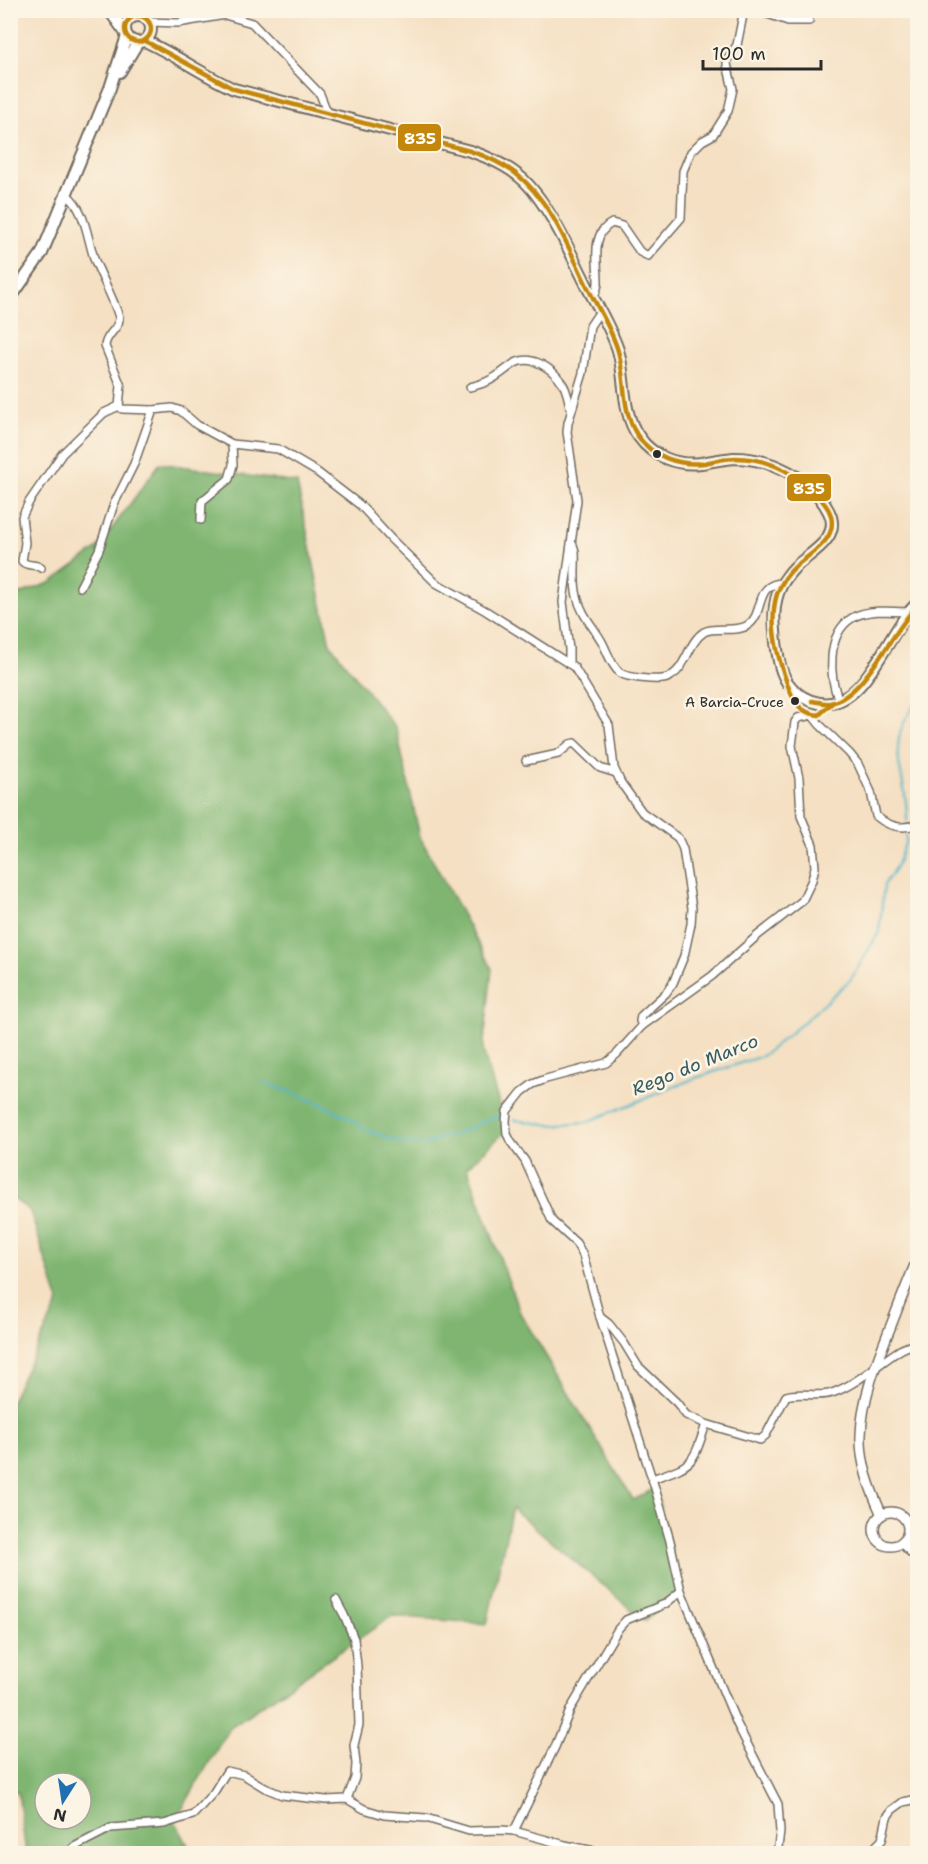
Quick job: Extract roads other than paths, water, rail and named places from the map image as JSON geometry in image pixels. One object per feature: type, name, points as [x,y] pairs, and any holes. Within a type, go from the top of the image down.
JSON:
[{"type":"main road","points":[[109,10],[126,34]]},
{"type":"main road","points":[[116,10],[143,23],[169,52],[208,77],[234,89],[477,153],[499,162],[521,177],[543,203],[600,311],[618,350],[629,417],[647,447],[666,459],[678,463],[689,464],[735,458],[776,466],[807,484],[828,509],[832,523],[829,535],[819,548],[796,566],[783,583],[776,601],[774,621],[778,653],[785,678],[798,693],[807,699],[824,704],[839,701],[848,696],[868,675],[908,612],[918,603]]},
{"type":"main road","points":[[10,299],[42,253],[110,88],[126,34],[127,22],[143,23]]},
{"type":"main road","points":[[126,34],[143,23]]},
{"type":"main road","points":[[110,88],[127,60],[143,23]]},
{"type":"main road","points":[[127,60],[145,49],[153,48],[169,52]]},
{"type":"street","points":[[594,299],[598,285],[598,238],[604,228],[612,223],[622,226],[640,252],[648,256],[681,218],[682,179],[687,161],[696,146],[717,130],[730,105],[733,89],[727,72],[727,64],[737,45],[744,10]]},
{"type":"street","points":[[756,10],[788,21],[809,21]]},
{"type":"street","points":[[143,23],[178,23],[225,15],[252,23],[320,94],[328,114]]},
{"type":"street","points":[[66,194],[75,201],[82,217],[95,260],[119,317],[118,325],[106,339],[105,346],[121,386],[119,406]]},
{"type":"street","points":[[569,664],[570,649],[563,602],[577,500],[567,432],[571,410],[583,373],[590,326],[600,311]]},
{"type":"street","points":[[470,387],[490,381],[514,363],[531,360],[557,376],[567,391],[571,410]]},
{"type":"street","points":[[119,406],[122,409],[165,408],[181,411],[197,425],[232,444],[278,449],[317,472],[360,505],[435,583],[486,611],[574,667],[609,725],[614,768],[621,783],[642,812],[678,838],[683,849],[693,908],[691,924],[673,983],[666,993],[641,1016],[642,1026]]},
{"type":"street","points":[[41,568],[22,561],[25,543],[22,525],[24,512],[62,454],[104,413],[119,406]]},
{"type":"street","points":[[80,587],[99,550],[114,504],[134,464],[153,410]]},
{"type":"street","points":[[201,520],[202,501],[229,479],[233,465],[232,444]]},
{"type":"street","points":[[572,543],[575,551],[575,584],[580,608],[601,640],[614,666],[619,672],[630,677],[660,680],[667,678],[681,667],[694,642],[703,633],[711,629],[721,631],[749,625],[767,588],[776,583],[783,583]]},
{"type":"street","points":[[839,701],[832,678],[833,651],[843,627],[850,619],[869,613],[908,612]]},
{"type":"street","points":[[777,1854],[780,1832],[778,1804],[737,1724],[681,1591],[670,1541],[652,1479],[600,1317],[583,1255],[576,1243],[552,1221],[525,1161],[507,1134],[507,1111],[522,1092],[533,1084],[575,1070],[606,1063],[642,1026],[712,976],[757,936],[802,901],[808,891],[815,867],[813,844],[801,816],[799,778],[792,746],[795,722],[798,718],[812,715],[849,753],[866,779],[873,798],[876,816],[883,822],[899,828],[918,824]]},
{"type":"street","points":[[526,761],[558,754],[574,743],[600,768],[616,773]]},
{"type":"street","points":[[882,1515],[868,1485],[862,1458],[863,1415],[874,1368],[918,1258]]},
{"type":"street","points":[[600,1317],[609,1324],[624,1343],[638,1366],[677,1403],[686,1415],[706,1424],[760,1440],[766,1435],[786,1396],[793,1394],[822,1395],[834,1392],[902,1348],[916,1346]]},
{"type":"street","points":[[652,1479],[686,1467],[692,1461],[706,1424]]},
{"type":"street","points":[[893,1512],[903,1517],[909,1527],[906,1539],[902,1543],[892,1547],[881,1544],[877,1540],[874,1535],[874,1523],[882,1515],[893,1512]]},
{"type":"street","points":[[902,1543],[918,1558]]},
{"type":"street","points":[[514,1831],[555,1747],[571,1708],[618,1629],[626,1620],[665,1604],[681,1591]]},
{"type":"street","points":[[336,1600],[354,1639],[357,1666],[359,1725],[354,1745],[355,1778],[346,1799]]},
{"type":"street","points":[[67,1854],[74,1847],[111,1828],[164,1824],[193,1815],[214,1792],[227,1771],[244,1775],[282,1795],[326,1800],[346,1799],[364,1809],[384,1815],[426,1818],[469,1831],[514,1831],[609,1854]]},
{"type":"street","points":[[867,1854],[882,1840],[887,1817],[892,1810],[903,1802],[918,1799]]},
{"type":"waterway","name":"Rego do Marco","points":[[907,821],[898,746],[900,732],[918,700]]},
{"type":"waterway","name":"Rego do Marco","points":[[514,1120],[551,1125],[587,1122],[693,1079],[762,1056],[851,979],[879,932],[884,885],[897,865],[906,835]]},
{"type":"waterway","name":"Rego do Marco","points":[[263,1082],[312,1100],[344,1115],[367,1130],[396,1141],[412,1144],[425,1145],[440,1138],[456,1135],[485,1120],[501,1118]]},
{"type":"place","name":"A Barcia-Cruce","points":[[795,701]]}]
